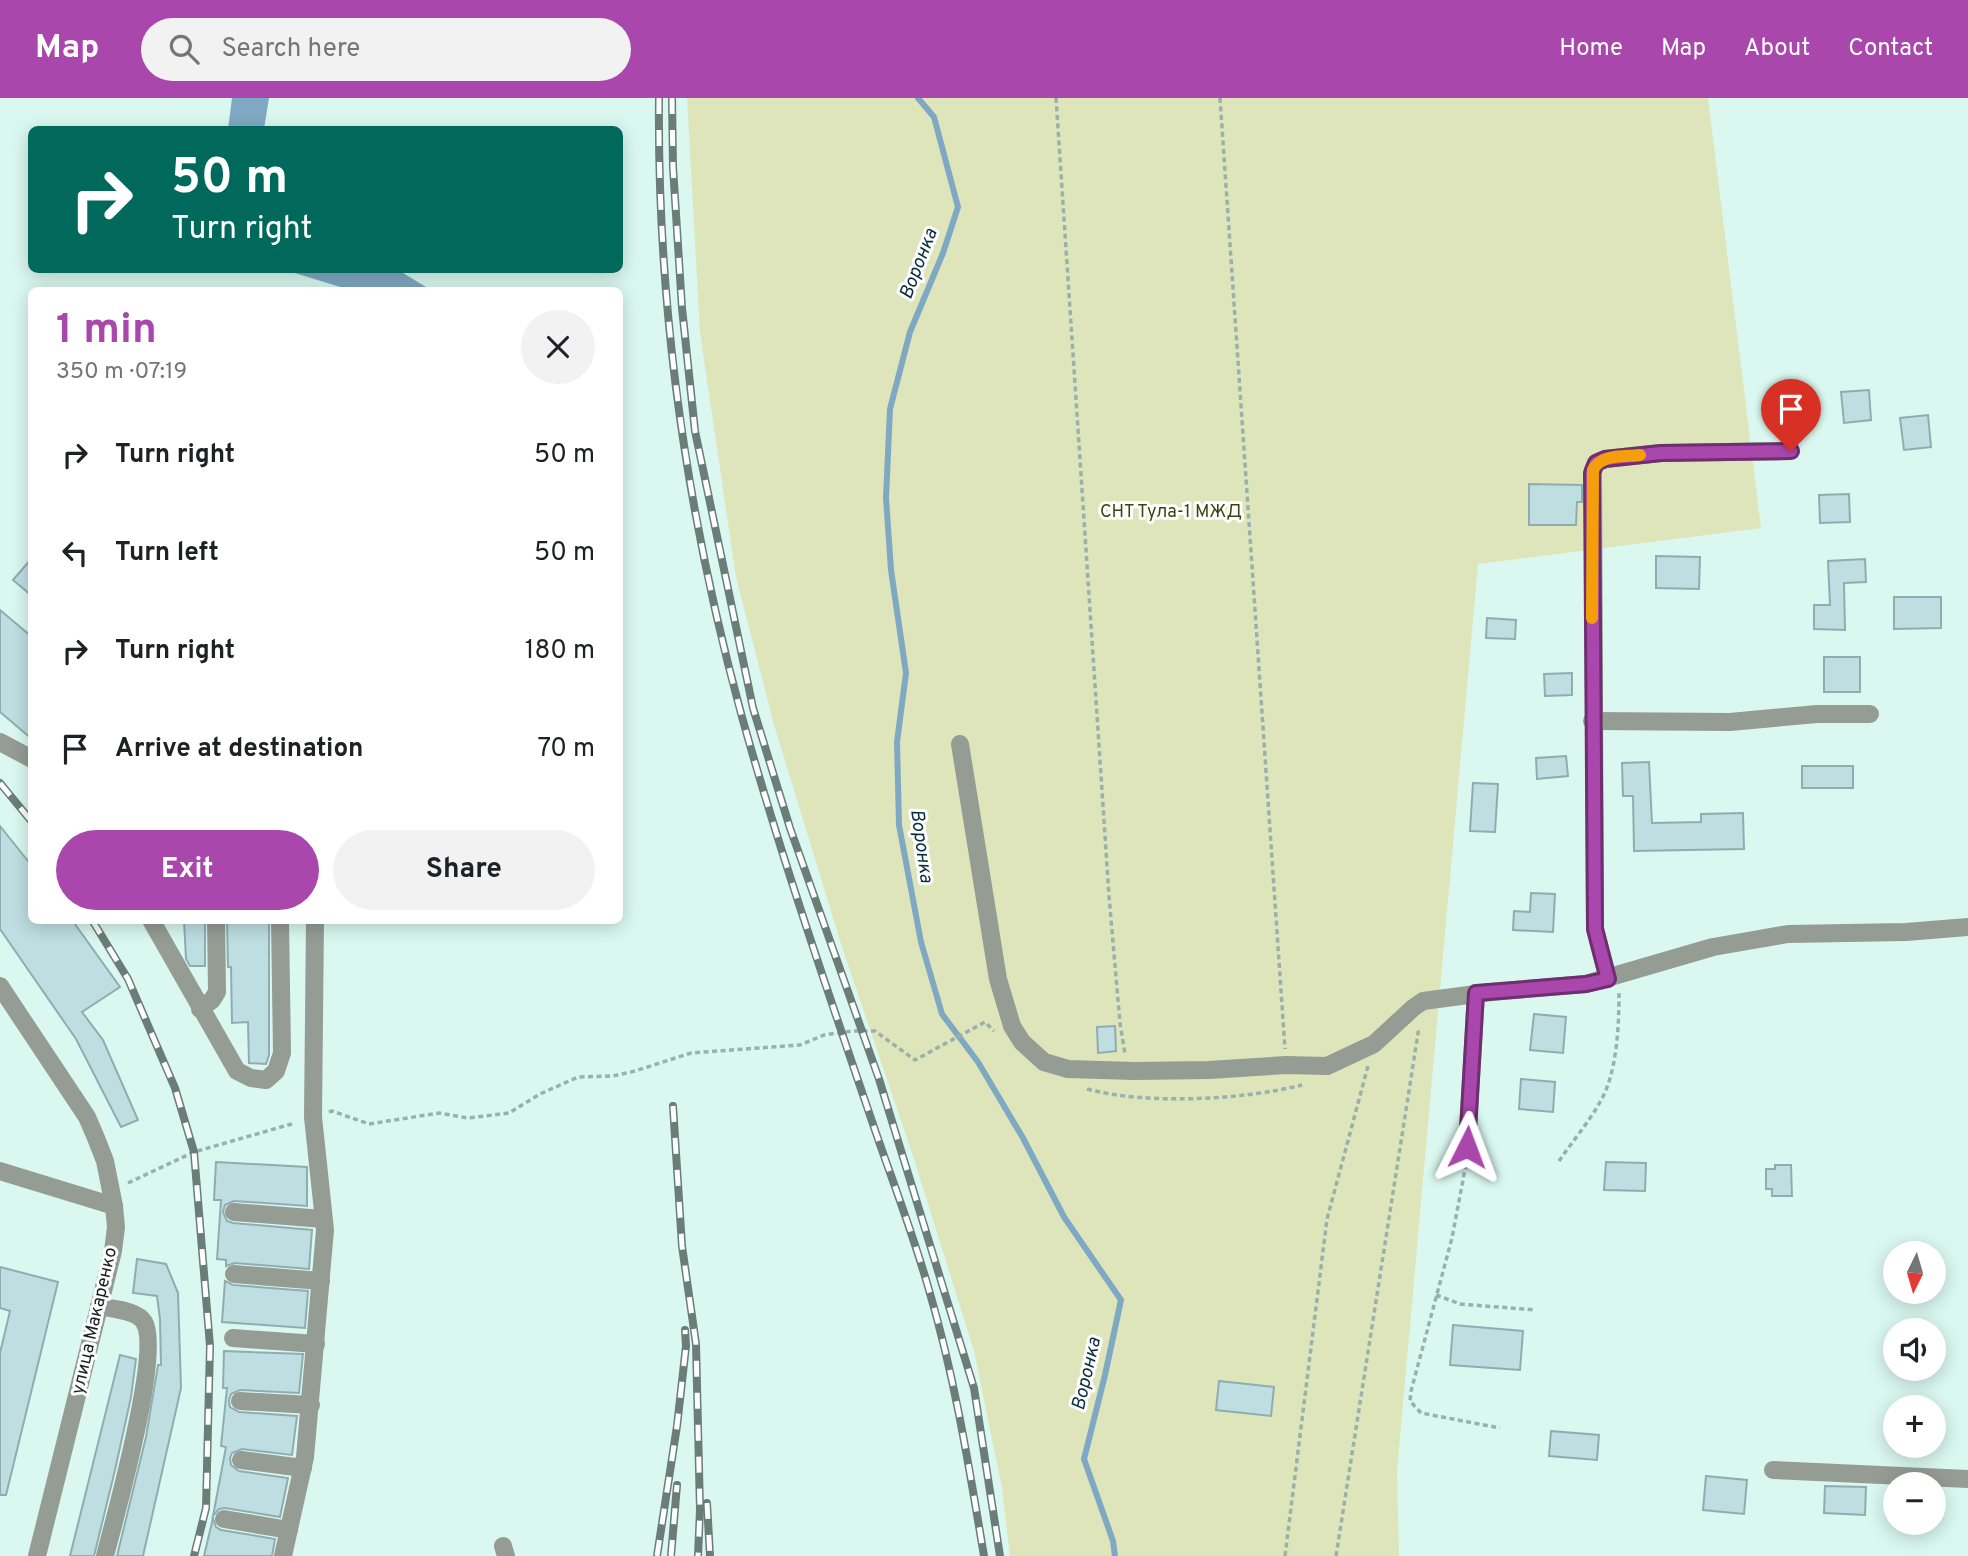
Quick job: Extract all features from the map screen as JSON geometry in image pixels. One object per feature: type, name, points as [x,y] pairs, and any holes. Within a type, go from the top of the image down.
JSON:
[{"type":"street","points":[[1614,977],[1595,929],[1592,473],[1596,463],[1605,459],[1661,453],[1791,451]]},
{"type":"street","points":[[1592,721],[1730,722],[1817,714],[1870,714]]},
{"type":"street","points":[[0,742],[28,757]]},
{"type":"street","points":[[960,744],[998,979],[1012,1026],[1028,1050],[1044,1062],[1068,1069],[1134,1071],[1327,1066],[1374,1044],[1423,1001],[1476,993],[1586,984],[1713,947],[1788,934],[1906,933],[1968,927]]},
{"type":"street","points":[[153,924],[237,1071],[251,1078],[266,1080],[276,1071],[282,1053],[280,924]]},
{"type":"street","points":[[200,1009],[212,1000],[217,992],[216,924]]},
{"type":"street","points":[[283,1556],[303,1468],[311,1405],[325,1230],[313,1117],[315,924]]},
{"type":"street","name":"улица Макаренко","points":[[0,986],[87,1117],[105,1161],[116,1227],[37,1556]]},
{"type":"street","points":[[1467,1147],[1476,993]]},
{"type":"street","points":[[0,1171],[112,1199]]},
{"type":"street","points":[[234,1212],[323,1219]]},
{"type":"street","points":[[234,1274],[321,1282]]},
{"type":"street","points":[[99,1306],[138,1316],[144,1322],[150,1340],[132,1447],[105,1556]]},
{"type":"street","points":[[233,1338],[316,1344]]},
{"type":"street","points":[[240,1401],[311,1405]]},
{"type":"street","points":[[241,1460],[303,1468]]},
{"type":"street","points":[[1773,1470],[1968,1479]]},
{"type":"street","points":[[224,1519],[289,1530]]},
{"type":"path","points":[[1056,98],[1119,1023],[1124,1053],[1134,1071]]},
{"type":"path","points":[[1220,98],[1286,1065]]},
{"type":"path","points":[[1559,1161],[1600,1102],[1609,1080],[1618,1018],[1614,977]]},
{"type":"path","points":[[1336,1556],[1423,1001]]},
{"type":"path","points":[[112,1199],[194,1152],[332,1111],[369,1124],[439,1113],[468,1118],[509,1113],[540,1094],[578,1077],[613,1076],[691,1053],[800,1045],[824,1035],[852,1031],[875,1031],[915,1059],[985,1022]]},
{"type":"path","points":[[1286,1556],[1327,1219],[1374,1044]]},
{"type":"path","points":[[1086,1089],[1127,1096],[1208,1098],[1301,1085],[1313,1080],[1327,1066]]},
{"type":"path","points":[[1467,1147],[1465,1180],[1410,1391],[1410,1401],[1421,1413],[1500,1428]]},
{"type":"path","points":[[1436,1295],[1460,1304],[1536,1310]]},
{"type":"green space","name":"СНТ Тула-1 МЖД","points":[[687,98],[1708,98],[1761,528],[1478,564],[1397,1471],[1399,1556],[1010,1556],[1002,1488],[974,1351],[913,1156],[842,947],[774,725],[736,577],[700,333]]},
{"type":"water","points":[[232,98],[269,98],[264,126],[228,126]]},
{"type":"water","points":[[295,273],[403,273],[426,287],[340,287]]},
{"type":"building","points":[[1869,390],[1871,420],[1844,423],[1841,392]]},
{"type":"building","points":[[1928,415],[1931,447],[1904,450],[1900,418]]},
{"type":"building","points":[[1529,484],[1582,485],[1582,502],[1577,502],[1576,525],[1529,525]]},
{"type":"building","points":[[1849,494],[1850,522],[1820,523],[1819,495]]},
{"type":"building","points":[[1656,556],[1700,557],[1699,589],[1656,588]]},
{"type":"building","points":[[1865,559],[1866,582],[1844,583],[1845,630],[1814,629],[1814,605],[1830,605],[1828,561]]},
{"type":"building","points":[[28,563],[28,593],[13,580]]},
{"type":"building","points":[[1894,597],[1941,597],[1941,628],[1894,629]]},
{"type":"building","points":[[0,610],[28,634],[28,736],[0,712]]},
{"type":"building","points":[[1487,618],[1516,620],[1515,639],[1486,638]]},
{"type":"building","points":[[1824,657],[1860,657],[1860,692],[1824,692]]},
{"type":"building","points":[[1572,673],[1572,695],[1545,696],[1544,674]]},
{"type":"building","points":[[1566,756],[1568,776],[1537,779],[1536,758]]},
{"type":"building","points":[[1649,762],[1652,823],[1701,822],[1701,814],[1743,813],[1744,849],[1634,851],[1633,796],[1623,796],[1622,763]]},
{"type":"building","points":[[1802,766],[1853,766],[1853,788],[1802,788]]},
{"type":"building","points":[[1473,783],[1498,784],[1495,832],[1470,831]]},
{"type":"building","points":[[0,826],[28,861],[28,924],[75,924],[120,987],[82,1012],[103,1040],[138,1120],[121,1127],[76,1039],[0,929]]},
{"type":"building","points":[[1531,893],[1555,894],[1553,932],[1513,930],[1514,911],[1530,912]]},
{"type":"building","points":[[184,924],[205,924],[205,966],[190,966],[186,959]]},
{"type":"building","points":[[227,924],[269,924],[269,1055],[266,1064],[249,1063],[248,1022],[232,1023],[231,967],[228,967]]},
{"type":"building","points":[[1534,1014],[1566,1017],[1563,1053],[1530,1050]]},
{"type":"building","points":[[1115,1026],[1116,1051],[1098,1053],[1097,1027]]},
{"type":"building","points":[[1521,1079],[1555,1082],[1553,1112],[1519,1109]]},
{"type":"building","points":[[216,1162],[307,1167],[307,1206],[234,1201],[225,1205],[223,1212],[227,1221],[233,1223],[312,1230],[309,1269],[235,1263],[226,1266],[226,1260],[217,1259],[221,1200],[214,1200]]},
{"type":"building","points":[[1606,1162],[1646,1163],[1645,1191],[1604,1190]]},
{"type":"building","points":[[1775,1165],[1791,1165],[1792,1196],[1772,1196],[1772,1189],[1766,1189],[1766,1169],[1775,1169]]},
{"type":"building","points":[[137,1259],[166,1264],[178,1293],[181,1388],[143,1556],[117,1556],[146,1437],[158,1365],[161,1365],[157,1296],[133,1293]]},
{"type":"building","points":[[0,1267],[58,1282],[6,1495],[0,1495],[0,1353],[10,1311],[0,1308]]},
{"type":"building","points":[[225,1281],[233,1285],[308,1291],[305,1328],[222,1322]]},
{"type":"building","points":[[1453,1325],[1523,1331],[1520,1370],[1450,1365]]},
{"type":"building","points":[[224,1351],[303,1354],[299,1393],[240,1390],[231,1394],[229,1400],[230,1407],[239,1412],[297,1416],[292,1455],[242,1449],[232,1453],[230,1458],[231,1465],[239,1471],[288,1478],[280,1517],[225,1508],[219,1509],[213,1516],[226,1447],[221,1446],[227,1388],[223,1388]]},
{"type":"building","points":[[120,1355],[136,1359],[131,1397],[94,1556],[70,1556]]},
{"type":"building","points":[[1219,1381],[1274,1387],[1271,1416],[1216,1410]]},
{"type":"building","points":[[1551,1431],[1599,1435],[1597,1460],[1549,1456]]},
{"type":"building","points":[[1706,1476],[1747,1480],[1744,1514],[1703,1510]]},
{"type":"building","points":[[1825,1486],[1866,1487],[1865,1515],[1824,1513]]},
{"type":"building","points":[[213,1518],[216,1527],[221,1530],[275,1539],[272,1556],[204,1556]]},
{"type":"waterway","name":"Воронка","points":[[918,98],[934,117],[958,207],[943,253],[910,332],[890,409],[886,498],[891,570],[906,673],[897,742],[899,825],[921,942],[942,1014],[978,1062],[1023,1138],[1064,1217],[1121,1300],[1084,1459],[1113,1541],[1115,1556]]},
{"type":"railway","points":[[659,98],[663,254],[670,332],[691,488],[706,565],[742,717],[789,874],[929,1290],[954,1389],[984,1556]]},
{"type":"railway","points":[[672,98],[673,167],[682,308],[695,431],[753,708],[790,828],[879,1079],[974,1388],[1000,1556]]},
{"type":"railway","points":[[0,783],[28,817]]},
{"type":"railway","points":[[94,924],[128,979],[175,1088],[194,1152],[210,1346],[206,1508],[194,1556]]},
{"type":"railway","points":[[673,1106],[682,1246],[696,1344],[700,1510],[698,1556]]},
{"type":"railway","points":[[657,1556],[677,1426],[686,1346],[685,1330]]},
{"type":"railway","points":[[671,1556],[677,1485]]},
{"type":"railway","points":[[707,1503],[710,1556]]},
{"type":"slow traffic","points":[[1592,618],[1592,473],[1599,461],[1640,455]]},
{"type":"route","points":[[1467,1147],[1476,993],[1586,984],[1608,979],[1595,929],[1592,473],[1596,463],[1605,459],[1661,453],[1791,451]]}]
